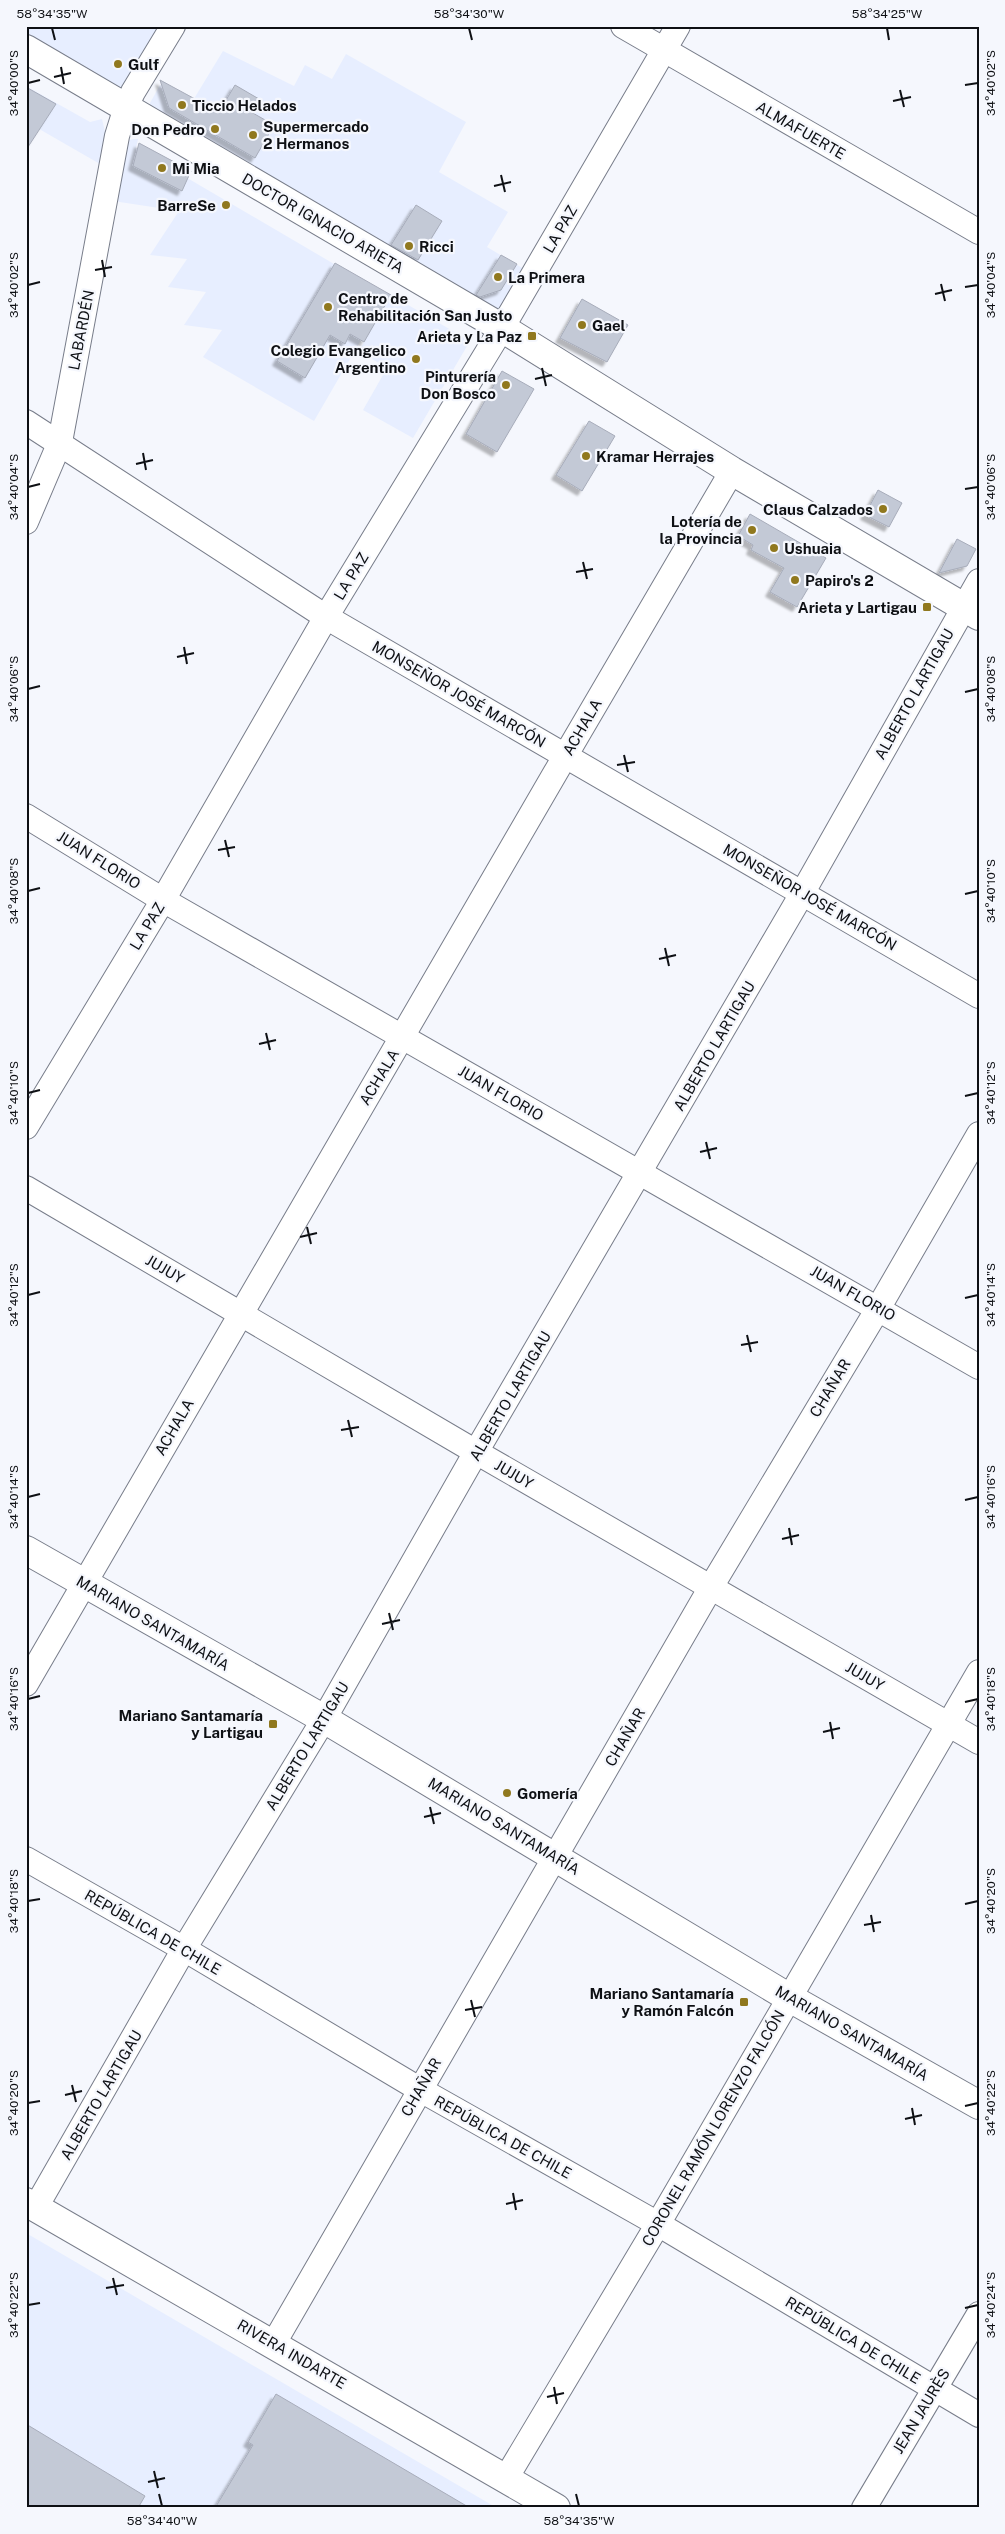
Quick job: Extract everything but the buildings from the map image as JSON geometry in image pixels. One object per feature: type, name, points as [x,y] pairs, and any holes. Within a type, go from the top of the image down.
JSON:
[{"type":"street","name":"LABARDÉN","points":[[26,522],[60,442],[118,136],[126,107],[173,26]]},
{"type":"street","name":"ALMAFUERTE","points":[[623,26],[979,232]]},
{"type":"street","name":"LA PAZ","points":[[26,1127],[163,900],[326,617],[502,328],[678,26]]},
{"type":"street","name":"DOCTOR IGNACIO ARIETA","points":[[26,50],[502,328],[732,471],[971,611]]},
{"type":"street","name":"MONSEÑOR JOSÉ MARCÓN","points":[[26,422],[60,442],[326,617],[803,892],[979,996]]},
{"type":"street","name":"ACHALA","points":[[26,1684],[239,1313],[404,1036],[732,471]]},
{"type":"street","name":"ALBERTO LARTIGAU","points":[[31,2205],[324,1719],[476,1452],[803,892],[971,611],[979,581]]},
{"type":"street","name":"JUAN FLORIO","points":[[26,816],[163,900],[979,1366]]},
{"type":"street","name":"CHAÑAR","points":[[274,2343],[419,2089],[711,1587],[979,1134]]},
{"type":"street","name":"JUJUY","points":[[26,1188],[476,1452],[979,1742]]},
{"type":"street","name":"MARIANO SANTAMARÍA","points":[[26,1550],[324,1719],[556,1856],[788,1997],[979,2105]]},
{"type":"street","name":"CORONEL RAMÓN LORENZO FALCÓN","points":[[505,2480],[658,2224],[788,1997],[979,1672]]},
{"type":"street","name":"REPÚBLICA DE CHILE","points":[[26,1859],[419,2089],[658,2224],[979,2415]]},
{"type":"street","name":"RIVERA INDARTE","points":[[31,2205],[274,2343],[505,2480],[556,2508]]},
{"type":"street","name":"JEAN JAURÈS","points":[[864,2508],[979,2314]]},
{"type":"shaded area","points":[[26,26],[168,26],[127,95],[26,44]]},
{"type":"shaded area","points":[[223,51],[294,86],[305,65],[332,79],[346,54],[466,122],[439,172],[508,212],[487,247],[524,269],[501,309],[495,310],[150,108],[150,103],[160,85],[192,102]]},
{"type":"shaded area","points":[[26,86],[90,122],[102,119],[105,132],[100,164],[34,126],[26,139]]},
{"type":"shaded area","points":[[138,139],[136,148],[387,295],[314,421],[203,357],[222,330],[184,325],[206,292],[168,287],[187,259],[150,255],[179,211],[113,201],[125,142]]},
{"type":"shaded area","name":"Colegio Evangelico Argentino","points":[[391,295],[470,341],[413,438],[363,410],[387,368],[359,351]]},
{"type":"shaded area","points":[[26,2233],[497,2508],[26,2508]]},
{"type":"place","name":"Gulf","points":[[118,64]]},
{"type":"place","name":"Ticcio Helados","points":[[182,105]]},
{"type":"place","name":"Don Pedro","points":[[215,129]]},
{"type":"place","name":"Supermercado 2 Hermanos","points":[[253,135]]},
{"type":"place","name":"Mi Mia","points":[[162,168]]},
{"type":"place","name":"BarreSe","points":[[226,205]]},
{"type":"place","name":"Ricci","points":[[409,246]]},
{"type":"place","name":"La Primera","points":[[498,277]]},
{"type":"place","name":"Centro de Rehabilitación San Justo","points":[[328,307]]},
{"type":"place","name":"Gael","points":[[582,325]]},
{"type":"place","name":"Arieta y La Paz","points":[[532,336]]},
{"type":"place","name":"Colegio Evangelico Argentino","points":[[416,359]]},
{"type":"place","name":"Pinturería Don Bosco","points":[[506,385]]},
{"type":"place","name":"Kramar Herrajes","points":[[586,456]]},
{"type":"place","name":"Claus Calzados","points":[[883,509]]},
{"type":"place","name":"Lotería de la Provincia","points":[[752,530]]},
{"type":"place","name":"Ushuaia","points":[[774,548]]},
{"type":"place","name":"Papiro's 2","points":[[795,580]]},
{"type":"place","name":"Arieta y Lartigau","points":[[927,607]]},
{"type":"place","name":"Mariano Santamaría y Lartigau","points":[[273,1724]]},
{"type":"place","name":"Gomería","points":[[507,1793]]},
{"type":"place","name":"Mariano Santamaría y Ramón Falcón","points":[[744,2002]]}]
